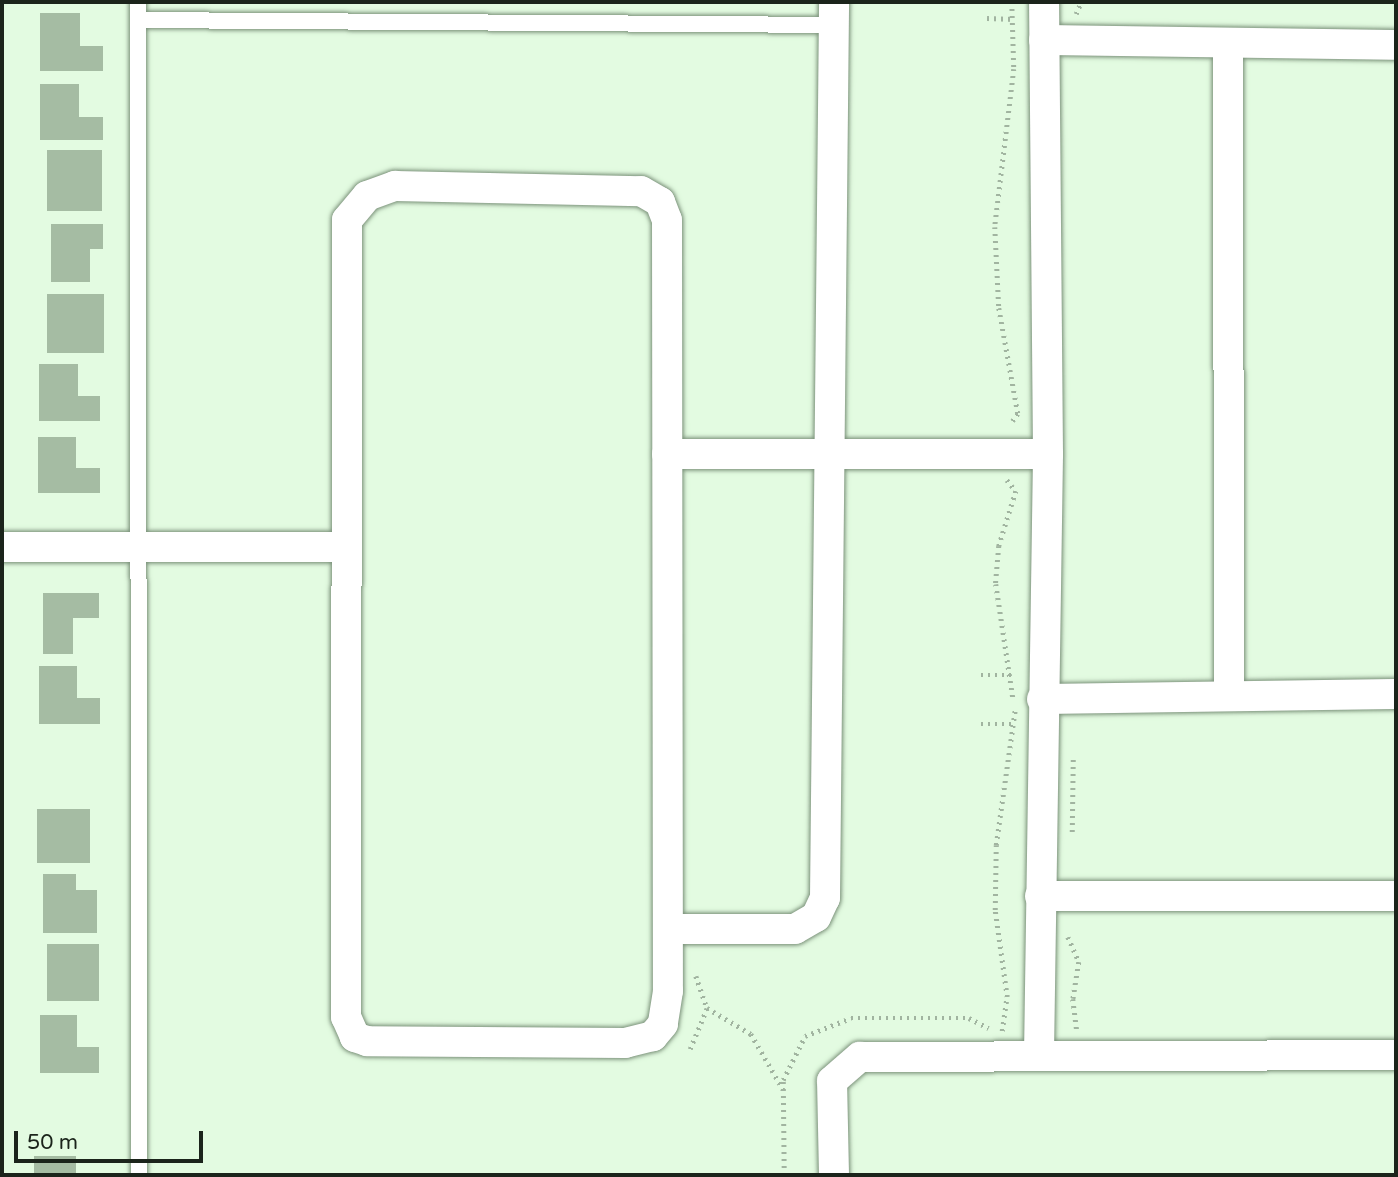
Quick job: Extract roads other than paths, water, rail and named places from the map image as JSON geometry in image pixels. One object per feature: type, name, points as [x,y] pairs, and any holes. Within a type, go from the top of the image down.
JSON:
[{"type":"street","points":[[668,929],[795,929],[816,917],[825,898],[832,454],[834,13]]},
{"type":"street","points":[[1040,1055],[1042,699],[1048,454],[1038,21],[1228,43],[1396,45]]},
{"type":"street","points":[[1228,43],[1228,694]]},
{"type":"street","points":[[395,186],[641,191],[660,202],[667,220],[668,991],[663,1024],[653,1036],[625,1043],[355,1037],[346,1017],[346,547],[347,220],[367,196],[395,186]]},
{"type":"street","points":[[667,454],[1048,454]]},
{"type":"street","points":[[2,547],[346,547]]},
{"type":"street","points":[[1042,699],[1228,694],[1396,694]]},
{"type":"street","points":[[1041,895],[1396,896]]},
{"type":"street","points":[[834,1175],[832,1081],[860,1057],[1396,1055]]},
{"type":"lane","points":[[138,2],[139,1175]]},
{"type":"lane","points":[[138,20],[834,13]]}]
